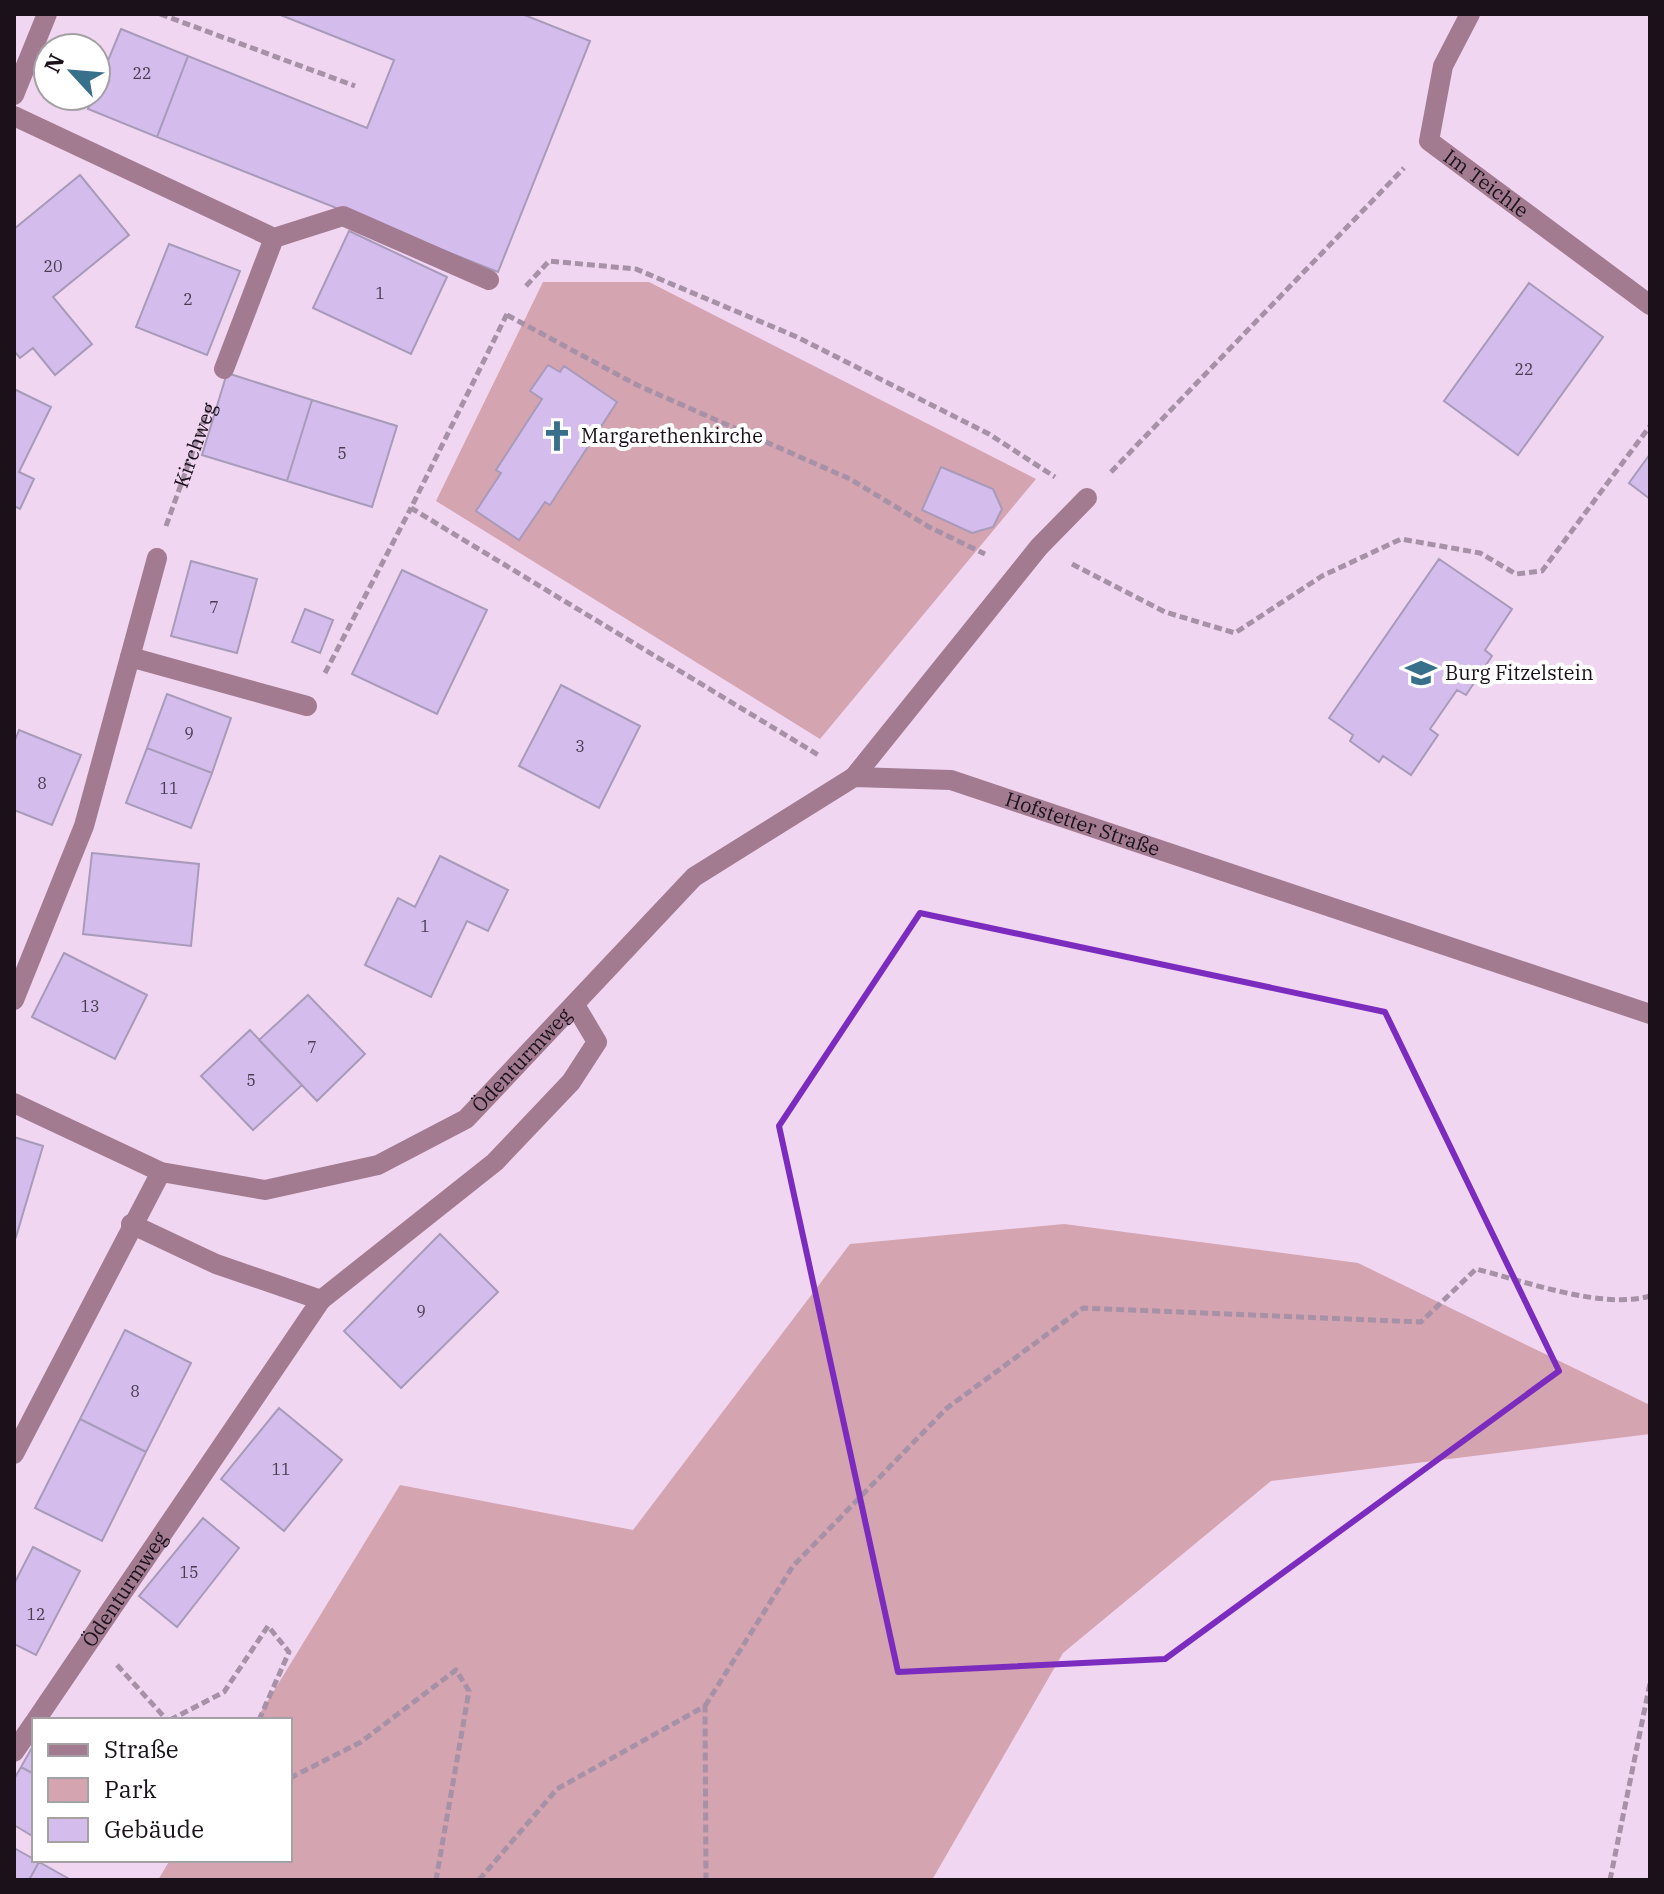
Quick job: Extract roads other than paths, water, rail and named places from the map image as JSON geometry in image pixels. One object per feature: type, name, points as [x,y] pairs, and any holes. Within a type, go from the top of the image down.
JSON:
[{"type":"street","points":[[14,95],[47,14]]},
{"type":"street","name":"Im Teichle","points":[[1470,14],[1443,66],[1429,141],[1650,305]]},
{"type":"street","points":[[14,116],[274,238],[343,216],[489,280]]},
{"type":"street","points":[[224,369],[274,238]]},
{"type":"street","points":[[575,1005],[694,877],[854,777],[1039,547],[1087,498]]},
{"type":"street","points":[[14,1000],[84,826],[157,558]]},
{"type":"street","points":[[130,657],[307,706]]},
{"type":"street","name":"Hofstetter Straße","points":[[854,777],[951,780],[1650,1014]]},
{"type":"street","name":"Ödenturmweg","points":[[14,1103],[161,1172],[265,1190],[378,1165],[466,1119],[575,1005],[597,1042],[571,1082],[495,1162],[321,1300],[38,1718]]},
{"type":"street","points":[[14,1454],[131,1224],[161,1172]]},
{"type":"street","points":[[131,1224],[216,1264],[321,1300]]},
{"type":"street","name":"Ödenturmweg","points":[[14,1752],[32,1726]]},
{"type":"place","name":"Margarethenkirche","points":[[557,436]]},
{"type":"place","name":"Burg Fitzelstein","points":[[1421,673]]}]
